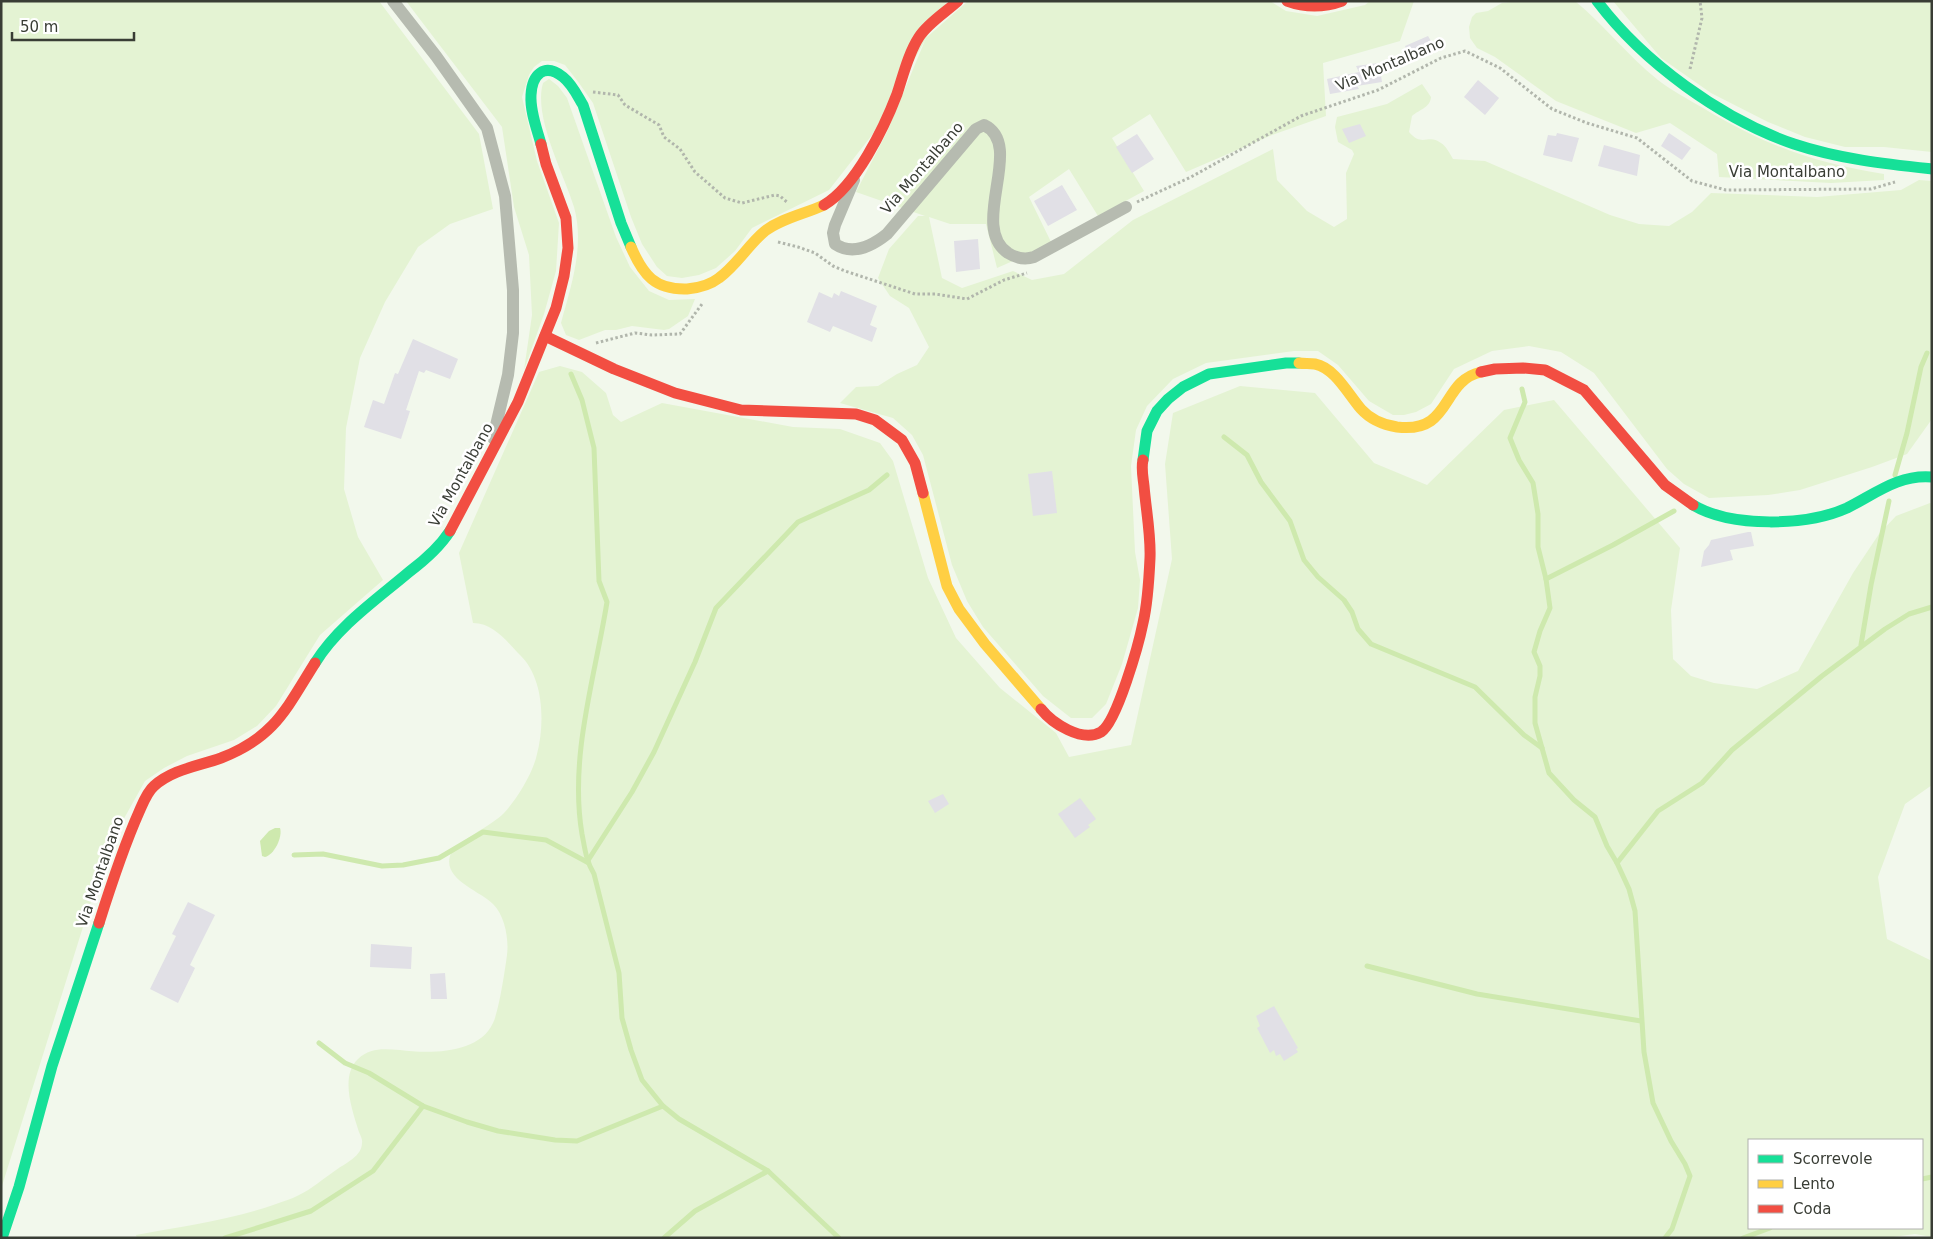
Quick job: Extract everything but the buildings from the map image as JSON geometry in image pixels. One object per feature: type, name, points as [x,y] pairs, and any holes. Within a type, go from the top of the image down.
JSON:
[{"type":"street","points":[[394,1],[487,128],[505,196],[513,290],[513,333],[508,375],[489,458]]},
{"type":"street","name":"Via Montalbano","points":[[2,1238],[19,1187],[52,1066],[127,838],[148,795],[154,786],[167,777],[243,748],[265,734],[280,719],[324,648],[343,628],[436,550],[449,533],[518,402],[556,308],[564,276],[568,248],[566,218],[546,164],[530,98],[536,76],[540,72],[550,70],[558,73],[578,96],[626,237],[640,263],[654,282],[668,289],[700,287],[727,273],[756,239],[772,227],[828,203],[861,163],[882,130],[919,38],[925,30],[958,1]]},
{"type":"street","points":[[1287,1],[1300,6],[1316,8],[1342,1]]},
{"type":"street","name":"Via Montalbano","points":[[1597,1],[1632,44],[1658,67],[1686,87],[1749,124],[1777,138],[1841,156],[1932,169]]},
{"type":"street","name":"Via Montalbano","points":[[861,163],[833,234],[835,244],[842,249],[854,250],[869,246],[887,234],[976,129],[984,125],[992,131],[999,148],[1000,163],[993,227],[998,242],[1003,249],[1014,256],[1028,259],[1034,257],[1126,207]]},
{"type":"street","points":[[545,336],[614,370],[675,393],[741,410],[856,414],[875,420],[902,440],[915,463],[947,586],[959,609],[985,644],[1043,712],[1060,725],[1080,734],[1090,735],[1101,732],[1108,725],[1117,710],[1143,624],[1148,592],[1150,556],[1142,465],[1147,431],[1156,411],[1168,399],[1183,387],[1209,374],[1286,363],[1315,364],[1326,368],[1368,416],[1388,426],[1412,429],[1432,422],[1462,381],[1476,373],[1495,369],[1524,368],[1545,370],[1584,390],[1665,485],[1677,495],[1703,511],[1724,518],[1747,522],[1783,522],[1837,512],[1906,477],[1921,474],[1932,477]]},
{"type":"path","points":[[1686,87],[1702,18],[1700,1]]},
{"type":"path","name":"Via Montalbano","points":[[1126,207],[1191,177],[1301,116],[1378,90],[1441,58],[1465,52],[1500,68],[1552,109],[1587,123],[1637,138],[1692,181],[1726,190],[1871,189],[1907,178],[1912,167]]},
{"type":"path","points":[[578,96],[590,92],[618,95],[625,105],[658,125],[664,136],[680,149],[695,172],[725,198],[742,204],[765,197],[780,196],[788,202],[794,217]]},
{"type":"path","points":[[756,239],[798,247],[814,253],[844,271],[915,294],[935,294],[967,299],[1004,280],[1034,270]]},
{"type":"path","points":[[572,349],[635,333],[652,335],[680,334],[703,302]]},
{"type":"shaded area","points":[[1,1],[379,1],[479,134],[493,209],[450,224],[418,247],[385,302],[360,358],[346,428],[344,489],[358,537],[383,580],[320,635],[276,706],[257,726],[234,740],[187,756],[145,781],[108,847],[1,1189]]},
{"type":"shaded area","points":[[406,1],[947,1],[872,135],[829,190],[752,228],[735,251],[716,268],[699,275],[682,278],[667,276],[657,267],[642,244],[631,217],[593,103],[579,83],[565,65],[554,61],[542,61],[534,67],[529,75],[522,97],[537,161],[559,223],[556,271],[544,314],[524,370],[532,315],[529,255],[514,207],[502,127]]},
{"type":"shaded area","points":[[968,1],[1270,1],[1286,11],[1317,16],[1365,5],[1370,1],[1414,1],[1400,41],[1323,63],[1326,116],[1272,135],[1186,172],[1150,114],[1112,138],[1144,191],[1098,216],[1069,169],[1029,197],[1052,244],[997,268],[986,224],[950,224],[929,217],[942,278],[962,288],[1013,271],[1032,280],[1064,274],[1133,220],[1273,149],[1277,180],[1307,211],[1334,227],[1347,219],[1346,173],[1354,154],[1352,150],[1338,142],[1335,127],[1337,117],[1387,104],[1422,84],[1431,97],[1427,106],[1412,116],[1409,132],[1414,137],[1422,140],[1436,140],[1445,146],[1453,159],[1485,161],[1610,215],[1639,224],[1669,226],[1692,212],[1711,193],[1817,197],[1901,190],[1919,180],[1932,181],[1932,419],[1907,454],[1872,467],[1800,490],[1768,495],[1709,498],[1684,484],[1667,469],[1594,373],[1561,352],[1529,346],[1492,351],[1454,369],[1431,404],[1416,412],[1404,415],[1393,415],[1369,401],[1338,365],[1318,351],[1294,351],[1206,363],[1173,379],[1147,406],[1136,430],[1131,466],[1135,552],[1140,580],[1138,608],[1122,664],[1106,704],[1092,718],[1071,718],[1043,696],[983,627],[967,601],[952,565],[923,455],[912,435],[893,418],[840,403],[856,387],[878,386],[897,374],[917,365],[929,347],[909,308],[890,296],[878,278],[889,249],[918,216],[925,216],[856,192],[887,132],[926,38]]},
{"type":"shaded area","points":[[1520,1],[1575,1],[1658,80],[1725,121],[1790,151],[1859,170],[1884,174],[1884,180],[1831,183],[1719,177],[1717,154],[1670,123],[1636,133],[1556,101],[1495,57],[1477,48],[1470,38],[1469,27],[1472,17],[1476,13],[1488,11],[1502,3]]},
{"type":"shaded area","points":[[1613,1],[1932,1],[1932,152],[1884,147],[1845,147],[1805,137],[1768,122],[1711,93],[1661,58]]},
{"type":"shaded area","points":[[549,79],[558,86],[567,98],[616,237],[630,267],[649,291],[669,300],[695,299],[688,316],[669,329],[632,326],[616,330],[605,330],[579,340],[566,335],[561,323],[575,266],[578,236],[574,207],[551,145],[542,112],[541,97],[543,83]]},
{"type":"shaded area","points":[[560,366],[582,372],[606,393],[613,415],[621,422],[662,403],[793,427],[840,429],[880,443],[893,461],[928,578],[956,638],[1000,688],[1056,733],[1069,757],[1131,745],[1172,559],[1165,464],[1173,413],[1240,386],[1315,393],[1374,463],[1427,485],[1504,410],[1554,400],[1680,548],[1671,610],[1673,659],[1691,676],[1714,683],[1757,689],[1798,671],[1853,573],[1879,534],[1896,516],[1930,503],[1932,504],[1932,785],[1905,804],[1878,877],[1887,939],[1932,961],[1932,1237],[1915,1234],[1886,1238],[137,1238],[136,1235],[259,1210],[309,1190],[353,1159],[361,1148],[362,1140],[349,1093],[350,1074],[358,1059],[368,1052],[378,1050],[425,1052],[452,1050],[477,1041],[493,1023],[500,1000],[507,955],[505,928],[501,915],[493,904],[464,884],[452,872],[449,864],[450,856],[458,845],[504,813],[524,785],[535,761],[540,742],[540,701],[534,676],[520,655],[494,630],[481,624],[473,623],[459,553],[539,372]]},
{"type":"shaded area","points":[[280,828],[281,832],[277,845],[268,856],[262,856],[260,841],[269,831]]},
{"type":"waterway","points":[[1895,475],[1907,433],[1921,367],[1927,353]]},
{"type":"waterway","points":[[571,374],[582,400],[594,448],[599,581],[607,602],[585,717],[579,776],[579,805],[586,855],[594,874],[619,973],[622,1018],[631,1050],[642,1080],[663,1106],[679,1119],[768,1171],[839,1238]]},
{"type":"waterway","points":[[1522,389],[1525,402],[1510,438],[1519,460],[1533,483],[1538,514],[1538,547],[1546,579],[1550,608],[1540,631],[1534,652],[1540,666],[1540,676],[1535,697],[1535,723],[1549,773],[1574,800],[1595,817],[1607,846],[1629,889],[1635,911],[1644,1052],[1653,1103],[1690,1176],[1672,1229],[1665,1238]]},
{"type":"waterway","points":[[1224,437],[1247,455],[1261,482],[1290,521],[1304,560],[1318,577],[1344,600],[1352,612],[1358,629],[1371,644],[1475,687],[1524,735],[1542,748]]},
{"type":"waterway","points":[[587,862],[632,792],[654,752],[695,662],[716,608],[798,522],[869,490],[887,475]]},
{"type":"waterway","points":[[1861,645],[1871,585],[1889,501]]},
{"type":"waterway","points":[[1546,579],[1674,511]]},
{"type":"waterway","points":[[1617,863],[1658,811],[1702,783],[1732,750],[1822,676],[1885,629],[1909,614],[1932,607]]},
{"type":"waterway","points":[[294,855],[323,854],[382,866],[403,865],[439,858],[483,832],[546,840],[587,862]]},
{"type":"waterway","points":[[1367,966],[1477,994],[1641,1021]]},
{"type":"waterway","points":[[319,1043],[345,1063],[369,1073],[423,1106],[498,1131],[555,1140],[577,1141],[663,1106]]},
{"type":"waterway","points":[[225,1238],[311,1211],[373,1171],[423,1106]]},
{"type":"waterway","points":[[664,1238],[695,1211],[768,1171]]},
{"type":"waterway","points":[[1923,1179],[1932,1177]]},
{"type":"waterway","points":[[1743,1238],[1767,1229]]},
{"type":"traffic: fast","points":[[1597,1],[1637,46],[1660,66],[1685,86],[1739,120],[1794,144],[1828,154],[1932,169]]},
{"type":"traffic: fast","points":[[541,144],[534,120],[531,95],[534,82],[540,73],[550,71],[566,80],[583,105],[621,223],[631,247]]},
{"type":"traffic: fast","points":[[1143,460],[1147,431],[1157,411],[1183,387],[1209,374],[1286,363],[1299,363]]},
{"type":"traffic: fast","points":[[1693,505],[1728,518],[1748,521],[1791,521],[1830,514],[1847,508],[1877,491],[1898,482],[1920,477],[1932,477]]},
{"type":"traffic: fast","points":[[315,663],[346,625],[426,558],[450,531]]},
{"type":"traffic: fast","points":[[2,1238],[19,1187],[52,1066],[99,923]]},
{"type":"traffic: slow","points":[[631,247],[640,266],[658,284],[676,289],[700,287],[712,283],[725,273],[765,231],[786,219],[824,205]]},
{"type":"traffic: slow","points":[[1299,363],[1322,366],[1341,382],[1365,413],[1387,425],[1397,427],[1415,427],[1428,423],[1445,406],[1458,385],[1468,377],[1481,372]]},
{"type":"traffic: slow","points":[[923,493],[947,586],[959,609],[985,644],[1041,709]]},
{"type":"traffic: jam","points":[[824,205],[847,184],[868,155],[891,108],[909,58],[919,37],[932,22],[958,1]]},
{"type":"traffic: jam","points":[[1287,1],[1315,6],[1342,1]]},
{"type":"traffic: jam","points":[[450,531],[518,402],[556,308],[564,276],[568,248],[566,218],[546,164],[541,144]]},
{"type":"traffic: jam","points":[[545,336],[614,369],[675,393],[741,410],[856,414],[875,420],[902,440],[915,463],[923,493]]},
{"type":"traffic: jam","points":[[1481,372],[1495,369],[1523,368],[1545,370],[1584,390],[1665,485],[1693,505]]},
{"type":"traffic: jam","points":[[1041,709],[1052,720],[1068,730],[1085,735],[1101,732],[1114,714],[1141,633],[1148,591],[1150,549],[1142,473],[1143,460]]},
{"type":"traffic: jam","points":[[99,923],[128,839],[147,794],[161,780],[239,750],[267,731],[287,708],[315,663]]}]
